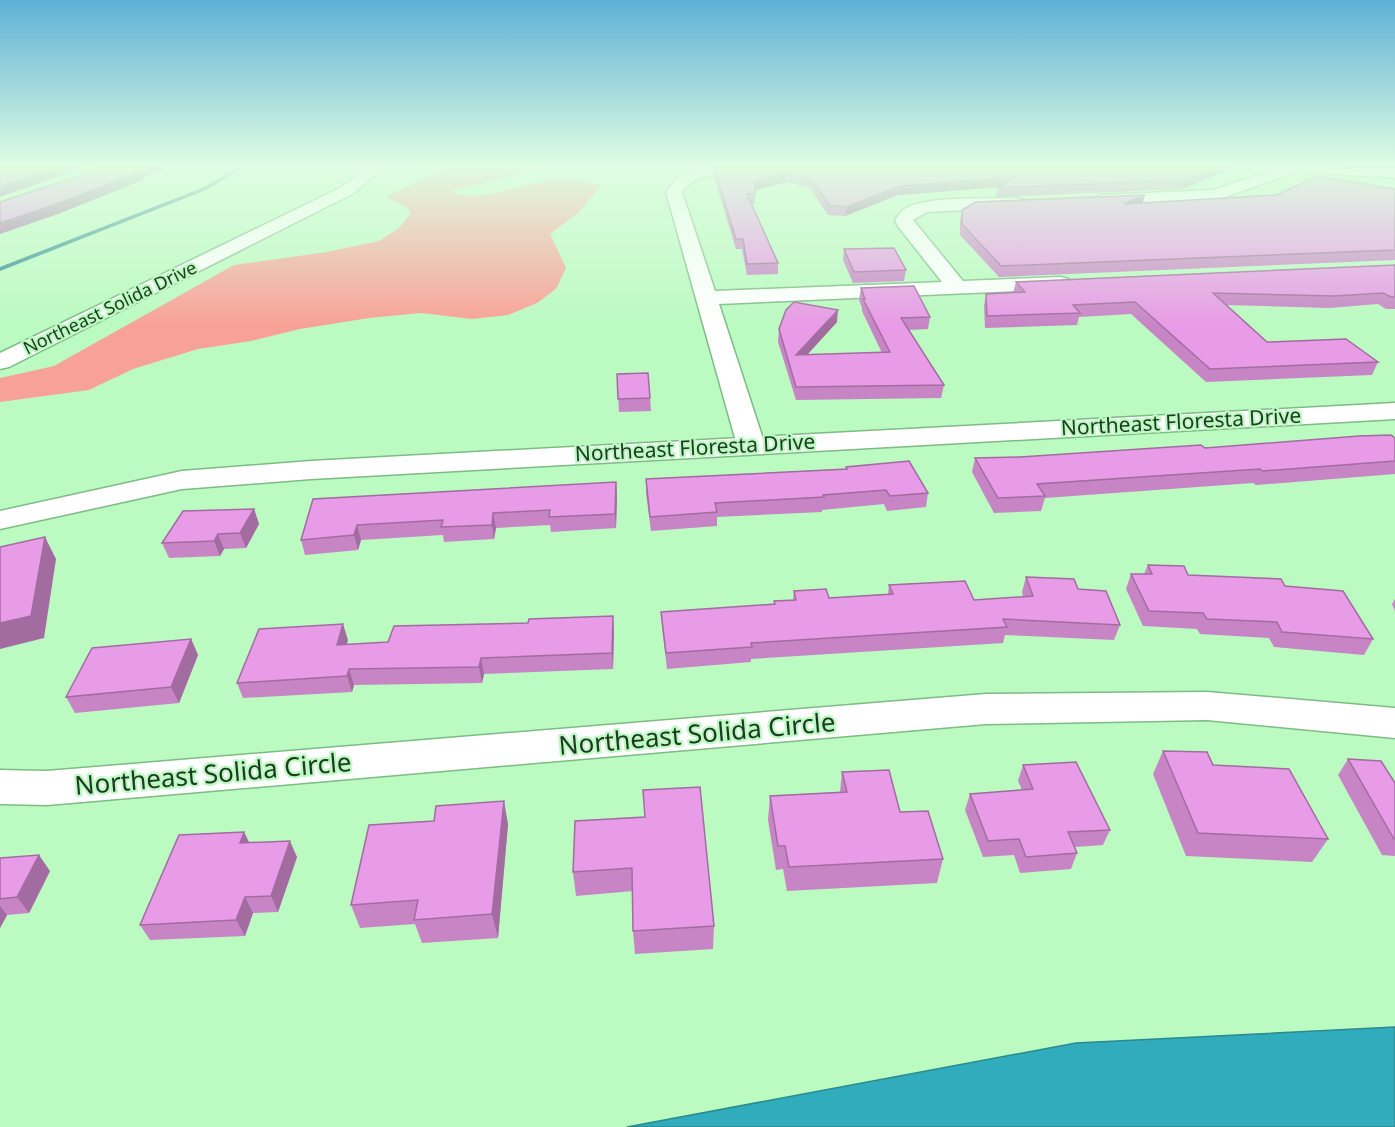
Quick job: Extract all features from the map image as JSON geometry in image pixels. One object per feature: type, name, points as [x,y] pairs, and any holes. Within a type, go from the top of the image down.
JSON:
[{"type":"street","name":"Northeast Solida Drive","points":[[0,362],[288,220]]},
{"type":"street","points":[[682,220],[752,445]]},
{"type":"street","points":[[904,220],[906,225],[957,287]]},
{"type":"street","points":[[706,298],[1086,282]]},
{"type":"street","name":"Northeast Floresta Drive","points":[[0,520],[182,480],[323,469],[1395,411]]},
{"type":"street","name":"Northeast Solida Circle","points":[[0,787],[47,789],[986,709],[1207,706],[1395,723]]},
{"type":"shaded area","points":[[406,220],[569,220],[550,234],[566,268],[556,289],[537,303],[508,315],[472,319],[421,313],[369,318],[300,329],[251,341],[198,349],[133,369],[89,390],[0,402],[0,378],[54,366],[234,265],[327,252],[379,241],[399,228]]},
{"type":"water","points":[[1395,1027],[1395,1127],[627,1127],[1076,1043]]},
{"type":"building","points":[[730,220],[758,220],[778,263],[747,264],[743,239],[736,239]]},
{"type":"building","points":[[962,220],[1395,220],[1395,250],[1001,266],[962,224]]},
{"type":"building","points":[[894,248],[906,270],[854,272],[844,249]]},
{"type":"building","points":[[1395,265],[1395,297],[1383,293],[1334,296],[1213,293],[1267,342],[1346,339],[1378,362],[1210,369],[1135,302],[1073,305],[1080,313],[987,316],[986,294],[1025,292],[1016,282]]},
{"type":"building","points":[[914,286],[930,317],[901,318],[944,385],[796,387],[779,329],[786,310],[794,302],[838,310],[796,355],[890,352],[863,299],[865,299],[861,288]]},
{"type":"building","points":[[648,373],[650,398],[618,399],[617,374]]},
{"type":"building","points":[[1391,435],[1395,438],[1395,461],[1037,484],[1045,496],[998,498],[975,458],[1201,445],[1205,448]]},
{"type":"building","points":[[909,461],[928,493],[890,496],[886,490],[823,495],[824,497],[715,503],[717,512],[650,517],[646,479],[847,469],[846,467]]},
{"type":"building","points":[[616,482],[615,514],[549,517],[550,510],[493,513],[492,525],[441,527],[443,520],[357,525],[354,535],[301,540],[313,499]]},
{"type":"building","points":[[254,509],[240,533],[218,534],[214,541],[162,543],[183,511]]},
{"type":"building","points":[[45,537],[31,616],[0,623],[0,547]]},
{"type":"building","points":[[1148,565],[1184,566],[1188,575],[1281,579],[1285,586],[1343,591],[1373,639],[1282,632],[1277,622],[1207,619],[1203,613],[1149,611],[1131,574],[1152,574]]},
{"type":"building","points":[[1026,577],[1074,579],[1078,589],[1106,591],[1120,625],[1003,619],[1007,627],[751,643],[752,647],[666,653],[661,612],[775,604],[774,601],[796,600],[794,591],[826,589],[829,598],[893,594],[889,585],[965,581],[974,600],[1033,596]]},
{"type":"building","points":[[613,616],[612,653],[481,658],[479,667],[349,669],[347,676],[237,683],[259,629],[343,624],[337,645],[388,642],[394,626],[528,623],[529,619]]},
{"type":"building","points":[[191,639],[171,687],[66,697],[92,648]]},
{"type":"building","points":[[1163,751],[1207,752],[1213,765],[1289,769],[1328,839],[1198,833]]},
{"type":"building","points":[[1348,759],[1381,761],[1395,783],[1395,839],[1394,839]]},
{"type":"building","points":[[1076,762],[1110,830],[1068,832],[1077,853],[1026,857],[1019,839],[988,841],[970,794],[1033,789],[1023,765]]},
{"type":"building","points":[[889,770],[900,812],[928,811],[943,859],[789,867],[785,846],[778,846],[770,796],[847,792],[842,772]]},
{"type":"building","points":[[700,787],[714,926],[633,931],[632,868],[573,872],[575,821],[645,817],[643,790]]},
{"type":"building","points":[[504,801],[492,914],[414,920],[418,900],[351,905],[369,825],[434,821],[436,806]]},
{"type":"building","points":[[244,832],[240,843],[290,841],[271,896],[245,897],[236,920],[140,925],[179,835]]},
{"type":"building","points":[[39,855],[17,897],[0,899],[0,858]]},
{"type":"waterway","points":[[0,269],[126,220]]}]
